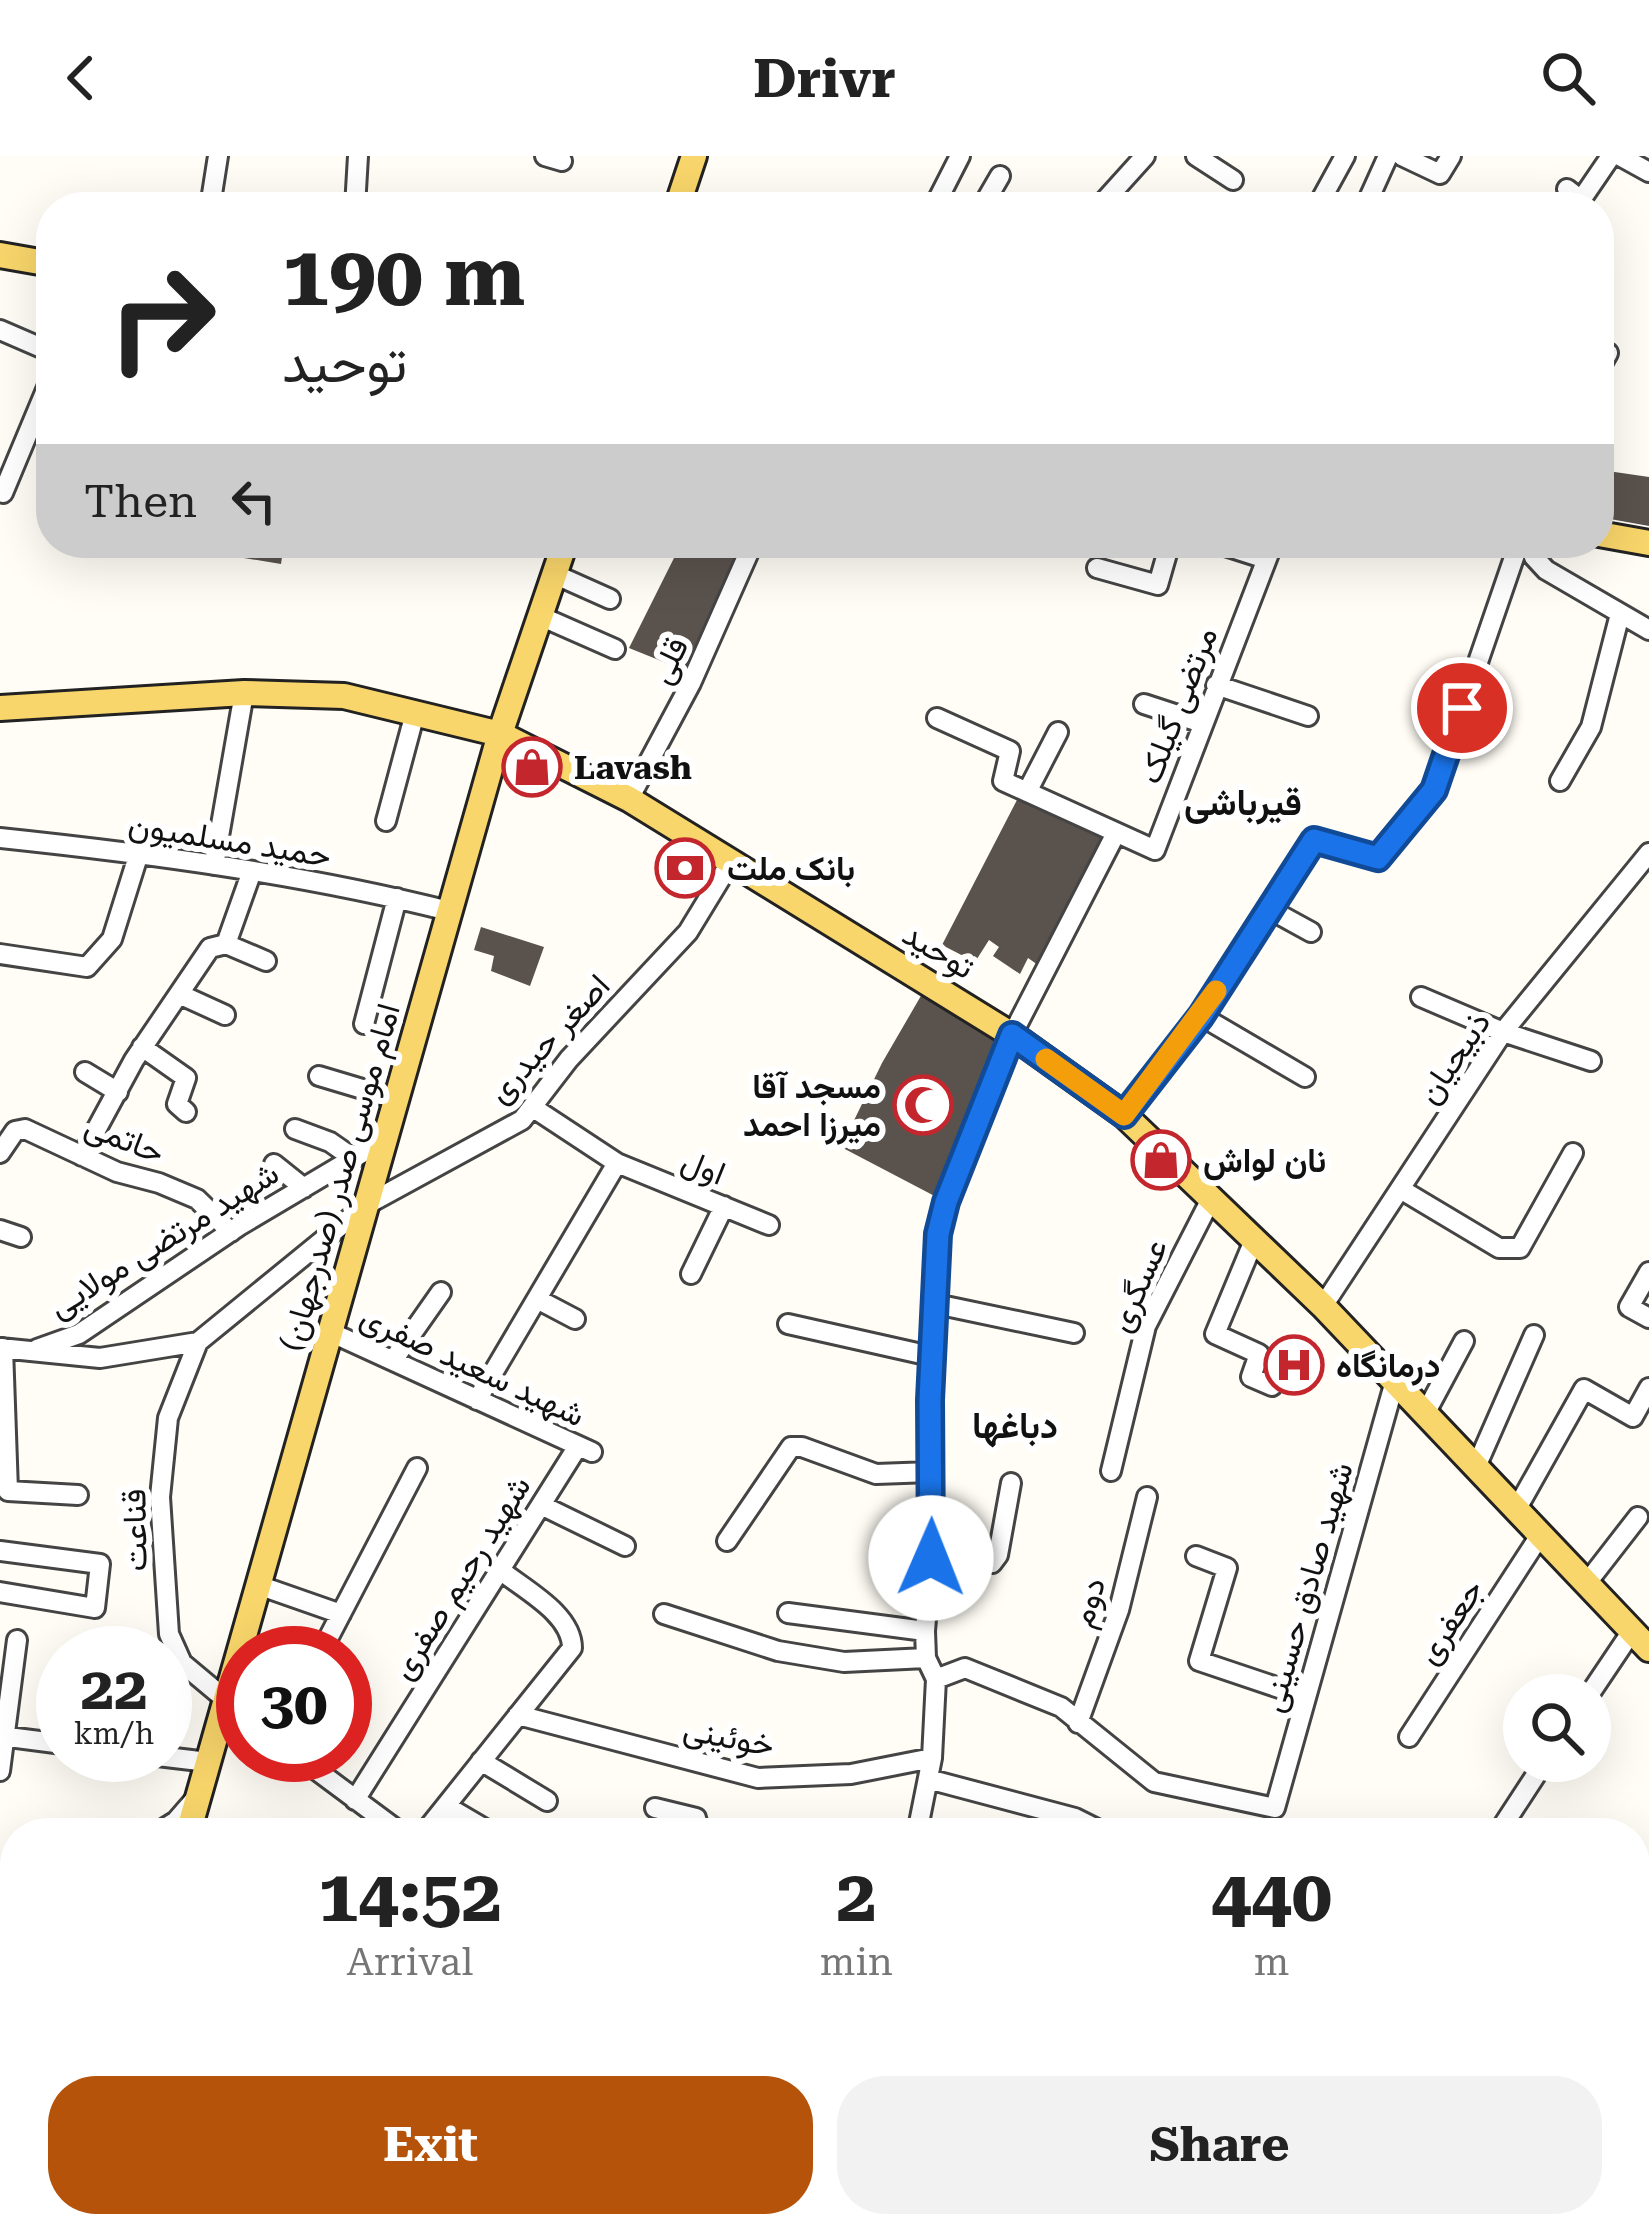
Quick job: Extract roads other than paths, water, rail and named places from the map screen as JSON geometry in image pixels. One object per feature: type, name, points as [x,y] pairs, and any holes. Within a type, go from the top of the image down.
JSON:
[{"type":"main road","points":[[682,192],[694,156]]},
{"type":"main road","points":[[0,254],[36,260]]},
{"type":"main road","points":[[1614,537],[1649,543]]},
{"type":"main road","name":"(صدرجهان) امام موسی صدر","points":[[250,1626],[500,734],[560,558]]},
{"type":"main road","name":"توحید","points":[[0,708],[244,693],[344,696],[500,734],[629,799],[1012,1035],[1124,1115],[1323,1306],[1640,1640]]},
{"type":"main road","name":"(صدرجهان) امام موسی صدر","points":[[192,1818],[216,1745]]},
{"type":"street","points":[[356,192],[358,156]]},
{"type":"street","points":[[941,192],[960,156]]},
{"type":"street","points":[[1113,192],[1145,156]]},
{"type":"street","points":[[1196,156],[1233,180]]},
{"type":"street","points":[[1326,192],[1345,156]]},
{"type":"street","points":[[1372,192],[1388,156]]},
{"type":"street","points":[[1402,156],[1440,174],[1451,156]]},
{"type":"street","points":[[1586,192],[1610,156]]},
{"type":"street","points":[[1620,156],[1649,172]]},
{"type":"street","points":[[211,192],[212,157]]},
{"type":"street","points":[[991,192],[1000,176]]},
{"type":"street","points":[[1567,189],[1571,192]]},
{"type":"street","points":[[0,330],[36,346]]},
{"type":"street","points":[[0,491],[3,493],[36,414]]},
{"type":"street","name":"قلی","points":[[629,799],[691,683],[746,558]]},
{"type":"street","points":[[1096,568],[1158,585],[1166,558]]},
{"type":"street","name":"مرتضی گیلک","points":[[1116,833],[1155,850],[1266,558]]},
{"type":"street","points":[[1124,1115],[1201,1016],[1314,840],[1378,858],[1434,790],[1514,558]]},
{"type":"street","points":[[1535,558],[1546,570],[1649,629]]},
{"type":"street","points":[[554,574],[610,599]]},
{"type":"street","points":[[1560,781],[1591,727],[1620,614]]},
{"type":"street","points":[[540,616],[615,650]]},
{"type":"street","points":[[1216,685],[1308,716]]},
{"type":"street","points":[[214,865],[244,693]]},
{"type":"street","points":[[1144,704],[1202,724]]},
{"type":"street","points":[[386,820],[415,713]]},
{"type":"street","points":[[920,1818],[932,1759],[936,1679],[926,1658],[925,1631],[931,1558],[930,1400],[938,1234],[946,1202],[1012,1035],[1116,833],[1003,781],[1010,751],[937,718]]},
{"type":"street","points":[[1028,792],[1058,732]]},
{"type":"street","name":"حمید مسلمیون","points":[[0,838],[252,871],[449,911]]},
{"type":"street","points":[[0,954],[87,968],[112,939],[139,853]]},
{"type":"street","name":"ذبیحیان","points":[[1323,1306],[1503,1032],[1649,853]]},
{"type":"street","name":"اصغر حیدری","points":[[198,1342],[366,1205],[522,1120],[568,1059],[688,932],[730,863]]},
{"type":"street","points":[[226,944],[252,871]]},
{"type":"street","points":[[364,1024],[397,898]]},
{"type":"street","points":[[1269,909],[1310,932]]},
{"type":"street","points":[[82,1156],[142,1048],[210,948],[226,944],[266,961]]},
{"type":"street","points":[[179,994],[225,1015]]},
{"type":"street","points":[[1420,998],[1503,1032],[1592,1060]]},
{"type":"street","points":[[1201,1016],[1305,1077]]},
{"type":"street","points":[[142,1048],[184,1076],[177,1104],[186,1112]]},
{"type":"street","points":[[85,1072],[118,1092]]},
{"type":"street","points":[[319,1076],[396,1099]]},
{"type":"street","name":"اول","points":[[532,1107],[617,1163],[769,1225]]},
{"type":"street","name":"حاتمی","points":[[0,1153],[19,1128],[197,1199],[231,1232]]},
{"type":"street","points":[[295,1129],[330,1142],[353,1158]]},
{"type":"street","name":"شهید مرتضی مولایی","points":[[33,1351],[79,1334],[231,1232],[384,1140]]},
{"type":"street","points":[[1402,1190],[1499,1248],[1520,1248],[1573,1153]]},
{"type":"street","points":[[478,1400],[617,1163]]},
{"type":"street","points":[[274,1164],[304,1188]]},
{"type":"street","name":"عسگری","points":[[1111,1471],[1146,1326],[1211,1197]]},
{"type":"street","points":[[692,1274],[724,1206]]},
{"type":"street","points":[[0,1230],[22,1237]]},
{"type":"street","points":[[1255,1238],[1215,1334],[1259,1354],[1251,1377],[1272,1386]]},
{"type":"street","points":[[1649,1272],[1629,1307],[1649,1318]]},
{"type":"street","points":[[394,1359],[441,1292]]},
{"type":"street","points":[[537,1299],[575,1319]]},
{"type":"street","points":[[935,1304],[1074,1333]]},
{"type":"street","points":[[788,1324],[935,1358]]},
{"type":"street","name":"شهید سعید صفری","points":[[330,1332],[585,1449]]},
{"type":"street","points":[[1476,1467],[1534,1335]]},
{"type":"street","points":[[1426,1412],[1464,1341]]},
{"type":"street","points":[[77,1495],[8,1491],[2,1348],[100,1358],[198,1342]]},
{"type":"street","name":"قناعت","points":[[198,1342],[168,1418],[160,1497],[169,1634],[182,1663],[216,1692]]},
{"type":"street","name":"شهید صادق حسینی","points":[[1078,1723],[1154,1782],[1275,1808],[1395,1382]]},
{"type":"street","points":[[1516,1510],[1584,1389],[1633,1417],[1649,1388]]},
{"type":"street","points":[[728,1541],[791,1447],[876,1474],[932,1472]]},
{"type":"street","name":"شهید رحیم صفری","points":[[355,1800],[541,1505],[585,1449]]},
{"type":"street","points":[[335,1626],[417,1468]]},
{"type":"street","points":[[931,1558],[992,1563],[998,1555],[1011,1483]]},
{"type":"street","name":"دوم","points":[[1078,1723],[1119,1610],[1147,1497]]},
{"type":"street","points":[[541,1505],[625,1546]]},
{"type":"street","points":[[1586,1584],[1638,1517]]},
{"type":"street","name":"جعفری","points":[[1409,1737],[1539,1537]]},
{"type":"street","points":[[0,1551],[100,1564],[95,1608],[0,1592]]},
{"type":"street","points":[[1196,1556],[1228,1568],[1199,1661],[1306,1697]]},
{"type":"street","points":[[436,1818],[572,1648],[572,1632],[500,1570]]},
{"type":"street","points":[[258,1586],[341,1614]]},
{"type":"street","points":[[788,1613],[925,1631]]},
{"type":"street","points":[[664,1614],[778,1651],[822,1659],[926,1658]]},
{"type":"street","points":[[0,1771],[17,1640]]},
{"type":"street","points":[[1608,1674],[1640,1640]]},
{"type":"street","points":[[936,1679],[965,1668],[1061,1707],[1078,1723]]},
{"type":"street","name":"خوئینی","points":[[518,1715],[758,1778],[851,1774],[932,1759]]},
{"type":"street","points":[[3,1737],[36,1741]]},
{"type":"street","points":[[192,1760],[208,1762]]},
{"type":"street","points":[[481,1761],[547,1801]]},
{"type":"street","points":[[928,1779],[1071,1818]]},
{"type":"street","points":[[331,1782],[380,1818]]},
{"type":"street","points":[[1508,1818],[1531,1782]]},
{"type":"street","points":[[179,1818],[199,1794]]},
{"type":"street","points":[[446,1806],[466,1818]]},
{"type":"street","points":[[655,1808],[692,1818]]},
{"type":"place","name":"Lavash","points":[[532,767]]},
{"type":"place","name":"بانک ملت","points":[[685,868]]},
{"type":"place","name":"مسجد آقا میرزا احمد","points":[[923,1105]]},
{"type":"place","name":"نان لواش","points":[[1161,1160]]},
{"type":"place","name":"درمانگاه","points":[[1294,1365]]},
{"type":"district","name":"قیرباشی","points":[[1243,802]]},
{"type":"district","name":"دباغها","points":[[1015,1425]]}]
